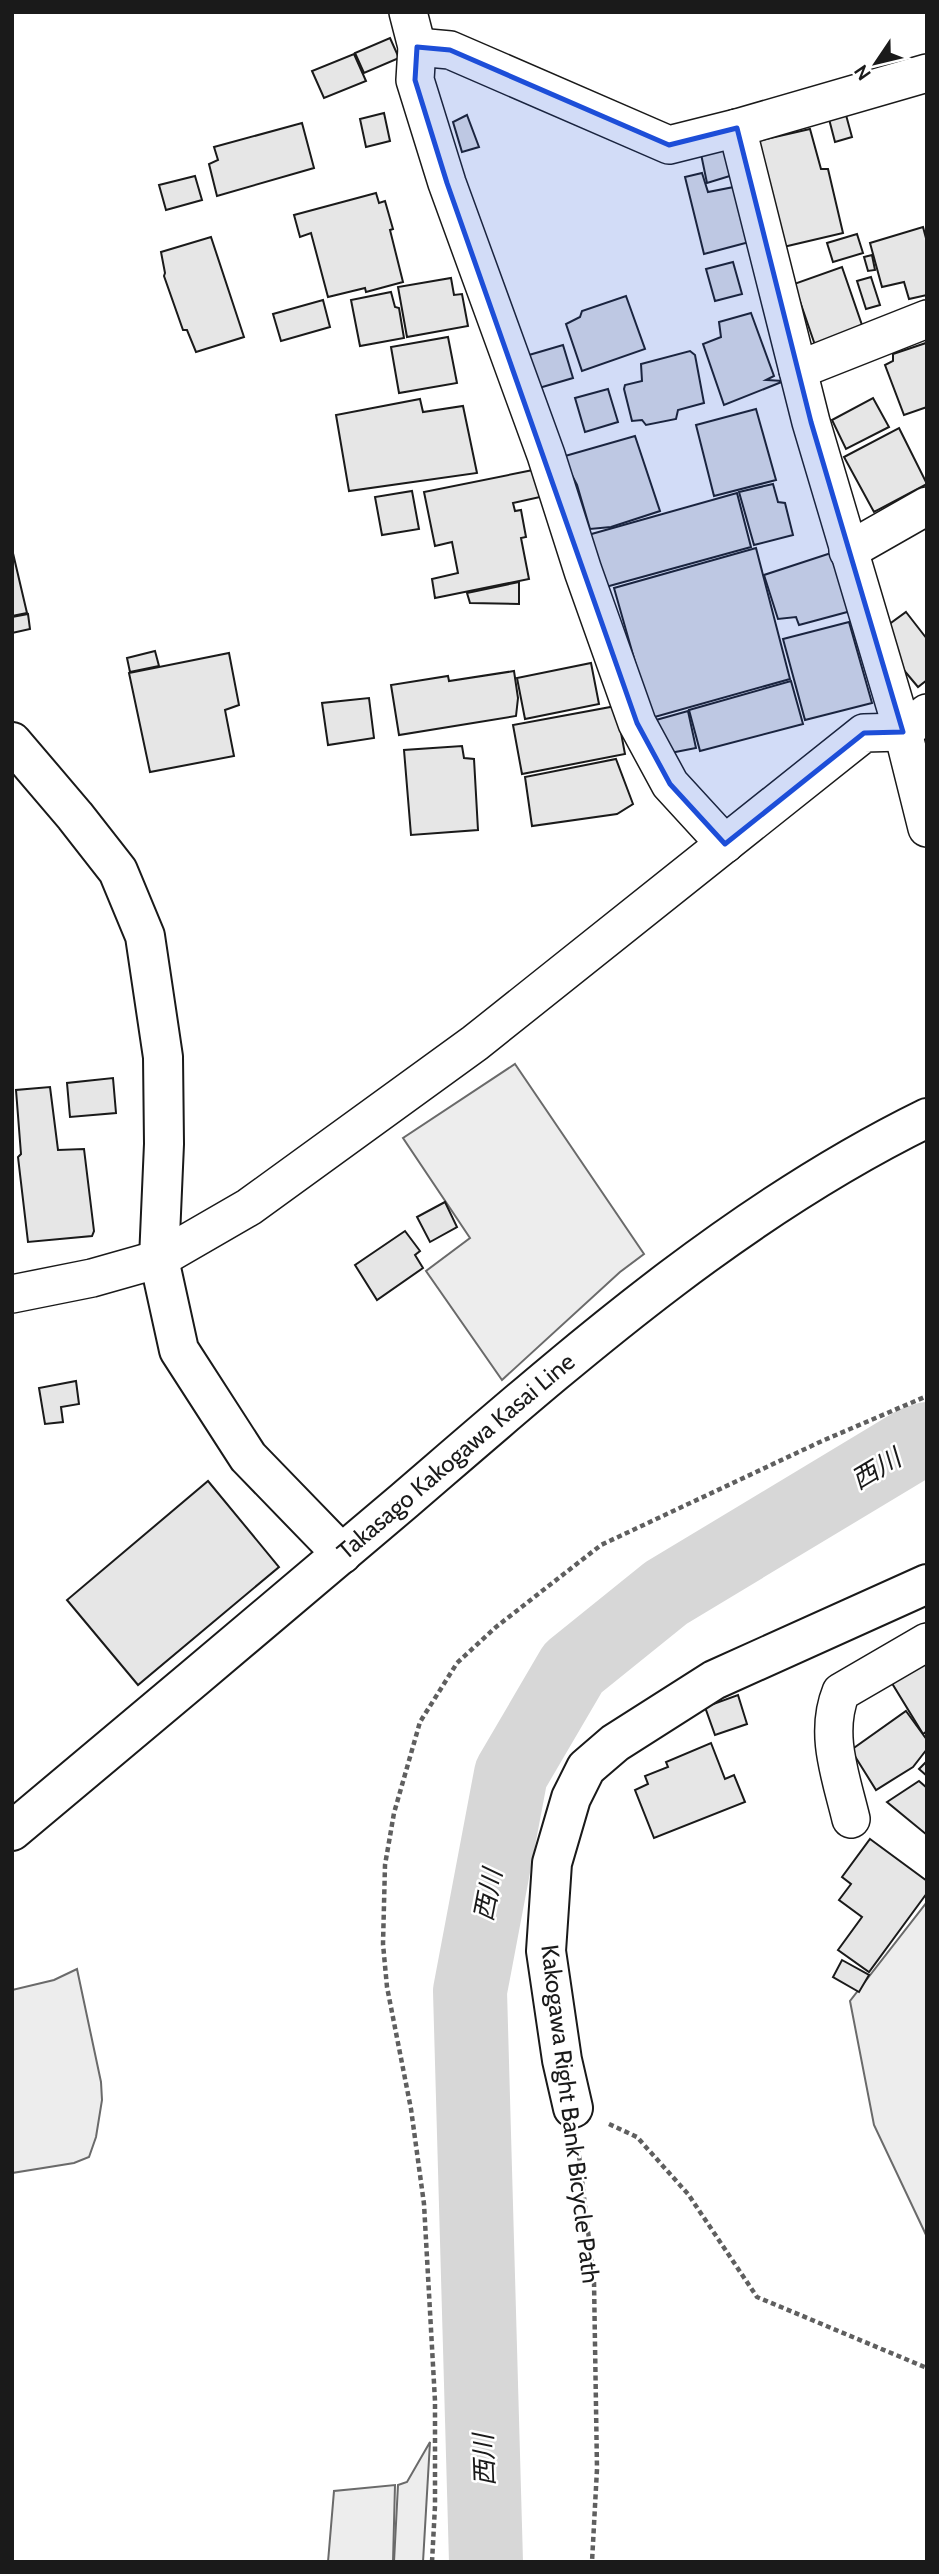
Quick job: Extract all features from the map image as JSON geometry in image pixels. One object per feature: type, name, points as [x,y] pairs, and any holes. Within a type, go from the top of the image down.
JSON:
[{"type":"main road","points":[[12,742],[118,871],[145,936],[163,1057],[164,1144],[159,1259],[179,1350],[248,1457],[342,1554]]},
{"type":"main road","name":"Takasago Kakogawa Kasai Line","points":[[12,1831],[342,1554],[590,1340],[693,1262],[808,1183],[927,1118]]},
{"type":"main road","name":"Kakogawa Right Bank Bicycle Path","points":[[573,2108],[562,2060],[546,1951],[552,1863],[571,1798],[586,1768],[615,1743],[714,1681],[927,1584]]},
{"type":"street","points":[[413,30],[450,50],[669,145],[927,73]]},
{"type":"street","points":[[413,30],[415,80],[447,183],[541,443],[637,723],[670,784],[725,844]]},
{"type":"street","points":[[737,128],[798,370],[848,551],[915,723],[927,828]]},
{"type":"street","points":[[798,370],[927,319]]},
{"type":"street","points":[[848,551],[927,506]]},
{"type":"street","points":[[12,1294],[92,1278],[159,1259],[249,1206],[475,1042],[864,733],[915,723]]},
{"type":"street","points":[[850,1819],[832,1732],[835,1706],[841,1692],[927,1642]]},
{"type":"path","points":[[573,2108],[637,2137],[688,2194],[757,2297],[927,2368]]},
{"type":"path","name":"Kakogawa Right Bank Bicycle Path","points":[[573,2108],[594,2281],[597,2469],[592,2562]]},
{"type":"highlighted area","points":[[417,47],[450,50],[669,145],[737,128],[811,422],[903,732],[864,733],[725,844],[670,784],[637,723],[447,183],[415,80]]},
{"type":"shaded area","points":[[515,1064],[644,1254],[620,1272],[502,1380],[426,1271],[470,1238],[403,1138]]},
{"type":"shaded area","points":[[927,1902],[927,2237],[874,2125],[850,2001]]},
{"type":"shaded area","points":[[77,1969],[101,2082],[102,2100],[96,2137],[89,2157],[74,2163],[12,2173],[12,1990],[54,1980]]},
{"type":"shaded area","points":[[430,2442],[423,2562],[394,2562],[398,2485],[407,2482]]},
{"type":"shaded area","points":[[395,2485],[393,2562],[328,2562],[334,2491]]},
{"type":"building","points":[[390,38],[399,58],[364,73],[355,53]]},
{"type":"building","points":[[354,54],[366,81],[324,98],[312,71]]},
{"type":"building","points":[[384,113],[390,141],[366,147],[360,119]]},
{"type":"building","points":[[467,115],[479,147],[462,152],[453,122]]},
{"type":"building","points":[[846,115],[852,137],[835,142],[829,119]]},
{"type":"building","points":[[302,123],[314,168],[217,196],[209,164],[218,160],[214,147]]},
{"type":"building","points":[[810,129],[821,169],[828,169],[843,233],[779,248],[753,142]]},
{"type":"building","points":[[726,147],[733,175],[707,183],[701,154]]},
{"type":"building","points":[[702,173],[708,192],[739,186],[753,241],[704,254],[685,177]]},
{"type":"building","points":[[195,176],[202,200],[166,210],[159,185]]},
{"type":"building","points":[[376,193],[379,203],[385,201],[403,282],[366,292],[365,288],[328,297],[311,233],[300,237],[294,215]]},
{"type":"building","points":[[923,227],[927,242],[927,295],[909,299],[904,282],[882,287],[870,243]]},
{"type":"building","points":[[857,234],[863,253],[833,262],[827,243]]},
{"type":"building","points":[[211,237],[244,337],[196,352],[187,330],[183,330],[164,276],[161,252]]},
{"type":"building","points":[[872,255],[875,270],[868,271],[864,257]]},
{"type":"building","points":[[733,262],[742,294],[715,301],[706,269]]},
{"type":"building","points":[[842,267],[863,328],[815,345],[794,284]]},
{"type":"building","points":[[871,277],[880,305],[866,309],[857,281]]},
{"type":"building","points":[[451,278],[454,295],[462,294],[468,326],[407,337],[398,287]]},
{"type":"building","points":[[391,292],[395,307],[399,308],[404,338],[360,346],[351,300]]},
{"type":"building","points":[[626,296],[645,349],[582,371],[566,324],[580,317],[582,311]]},
{"type":"building","points":[[323,300],[330,327],[281,341],[273,314]]},
{"type":"building","points":[[751,313],[774,376],[766,380],[784,381],[724,405],[703,344],[721,337],[719,322]]},
{"type":"building","points":[[448,337],[457,383],[399,393],[391,347]]},
{"type":"building","points":[[926,343],[927,407],[904,415],[885,365],[893,361],[893,354]]},
{"type":"building","points":[[563,345],[573,378],[539,388],[529,355]]},
{"type":"building","points":[[690,351],[695,355],[704,403],[678,410],[676,419],[646,425],[642,420],[632,421],[624,389],[625,385],[642,381],[641,364]]},
{"type":"building","points":[[608,389],[618,422],[585,432],[575,398]]},
{"type":"building","points":[[873,398],[889,427],[846,449],[832,420]]},
{"type":"building","points":[[420,399],[423,412],[463,406],[477,473],[349,491],[336,415]]},
{"type":"building","points":[[756,409],[776,480],[714,496],[696,425]]},
{"type":"building","points":[[899,428],[927,484],[874,512],[844,457]]},
{"type":"building","points":[[635,436],[660,511],[611,527],[590,529],[565,456]]},
{"type":"building","points":[[543,468],[549,495],[513,503],[515,511],[521,510],[526,537],[521,538],[529,579],[435,598],[432,579],[458,573],[452,542],[435,546],[424,492]]},
{"type":"building","points":[[773,484],[778,502],[785,503],[793,535],[754,545],[739,492]]},
{"type":"building","points":[[412,491],[419,529],[382,535],[375,497]]},
{"type":"building","points":[[737,493],[751,547],[602,588],[588,535]]},
{"type":"building","points":[[756,548],[790,679],[651,718],[614,588]]},
{"type":"building","points":[[12,549],[27,613],[12,616]]},
{"type":"building","points":[[834,552],[851,611],[799,625],[796,617],[778,619],[764,575]]},
{"type":"building","points":[[519,582],[519,604],[470,603],[467,593]]},
{"type":"building","points":[[906,612],[927,639],[927,680],[918,687],[887,650],[884,628]]},
{"type":"building","points":[[28,614],[30,629],[12,633],[12,617]]},
{"type":"building","points":[[849,622],[872,703],[805,720],[783,639]]},
{"type":"building","points":[[155,651],[159,666],[130,672],[127,658]]},
{"type":"building","points":[[229,653],[239,705],[225,710],[234,756],[150,772],[129,673]]},
{"type":"building","points":[[591,663],[599,704],[525,719],[517,678]]},
{"type":"building","points":[[514,671],[518,698],[516,716],[399,735],[391,685],[448,676],[449,681]]},
{"type":"building","points":[[791,681],[803,724],[700,751],[689,710]]},
{"type":"building","points":[[369,698],[374,738],[328,745],[322,703]]},
{"type":"building","points":[[616,706],[625,754],[522,774],[513,725]]},
{"type":"building","points":[[688,711],[696,748],[665,754],[656,720]]},
{"type":"building","points":[[462,746],[464,758],[474,759],[478,830],[411,835],[404,750]]},
{"type":"building","points":[[616,759],[633,804],[617,814],[532,826],[525,777]]},
{"type":"building","points":[[113,1078],[116,1113],[70,1117],[67,1083]]},
{"type":"building","points":[[50,1087],[58,1150],[84,1149],[94,1231],[92,1236],[28,1242],[18,1157],[21,1154],[16,1090]]},
{"type":"building","points":[[445,1202],[457,1227],[430,1242],[417,1217]]},
{"type":"building","points":[[405,1231],[420,1251],[415,1255],[423,1268],[377,1300],[355,1265]]},
{"type":"building","points":[[76,1381],[79,1404],[61,1407],[63,1422],[45,1424],[39,1388]]},
{"type":"building","points":[[208,1481],[279,1567],[138,1685],[67,1600]]},
{"type":"building","points":[[927,1657],[927,1731],[923,1734],[890,1680]]},
{"type":"building","points":[[738,1695],[747,1724],[715,1735],[705,1707]]},
{"type":"building","points":[[906,1711],[927,1740],[927,1749],[913,1767],[876,1790],[851,1750]]},
{"type":"building","points":[[711,1743],[725,1779],[734,1775],[745,1802],[654,1838],[635,1790],[648,1784],[645,1776],[668,1767],[666,1762]]},
{"type":"building","points":[[927,1761],[927,1776],[919,1769]]},
{"type":"building","points":[[919,1781],[927,1788],[927,1835],[887,1802]]},
{"type":"building","points":[[870,1839],[927,1881],[927,1893],[869,1972],[838,1950],[862,1917],[839,1900],[851,1884],[842,1877]]},
{"type":"building","points":[[842,1960],[869,1975],[859,1992],[833,1977]]},
{"type":"waterway","name":"西川","points":[[486,2562],[470,1991],[511,1774],[573,1668],[666,1593],[915,1443],[927,1439]]}]
